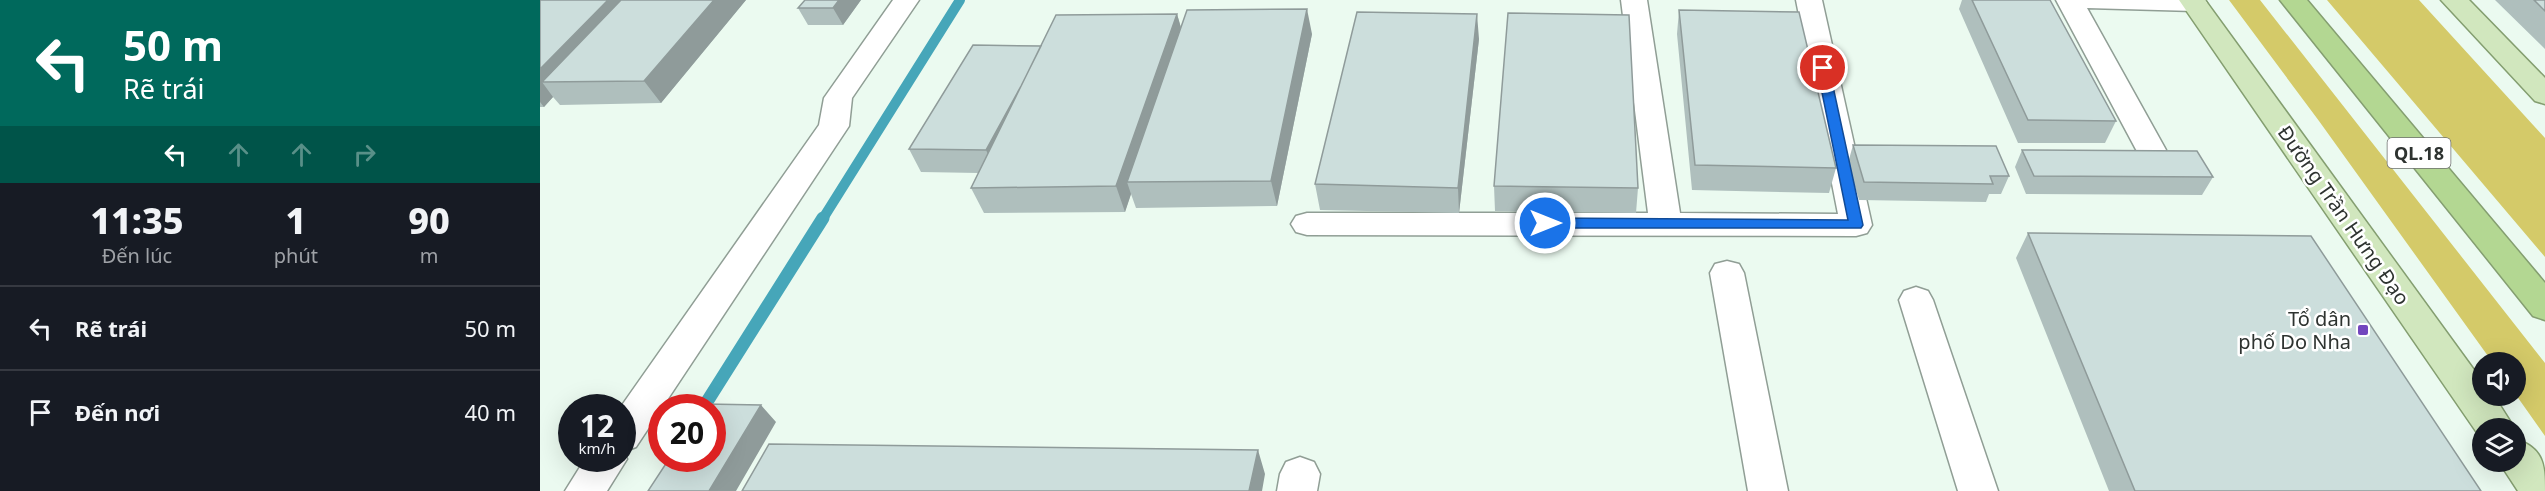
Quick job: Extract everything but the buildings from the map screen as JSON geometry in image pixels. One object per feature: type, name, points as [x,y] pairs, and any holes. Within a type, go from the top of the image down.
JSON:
[{"type":"highway","name":"QL.18","points":[[2293,0],[2545,307]]},
{"type":"main road","points":[[2454,0],[2545,95]]},
{"type":"main road","name":"Đường Trần Hưng Đạo","points":[[2193,2],[2488,418]]},
{"type":"main road","points":[[2526,471],[2540,491]]},
{"type":"street","points":[[636,416],[834,126],[838,98],[906,0]]},
{"type":"street","points":[[1634,0],[1665,223]]},
{"type":"street","points":[[1307,224],[1856,225],[1809,0]]},
{"type":"street","points":[[2151,150],[2069,0],[2193,2]]},
{"type":"street","points":[[1727,273],[1768,491]]},
{"type":"street","points":[[1916,300],[1978,491]]},
{"type":"street","points":[[585,491],[597,472]]},
{"type":"shaded area","points":[[2229,0],[2260,0],[2545,363],[2545,436],[2524,406],[2526,406],[2526,352],[2485,352]]},
{"type":"shaded area","points":[[2327,0],[2419,0],[2545,138],[2545,257]]},
{"type":"waterway","points":[[822,220],[960,0]]},
{"type":"waterway","points":[[712,394],[823,218]]},
{"type":"place","name":"Tổ dân phố Do Nha","points":[[2363,330]]},
{"type":"route","points":[[1545,223],[1856,225],[1823,68]]}]
